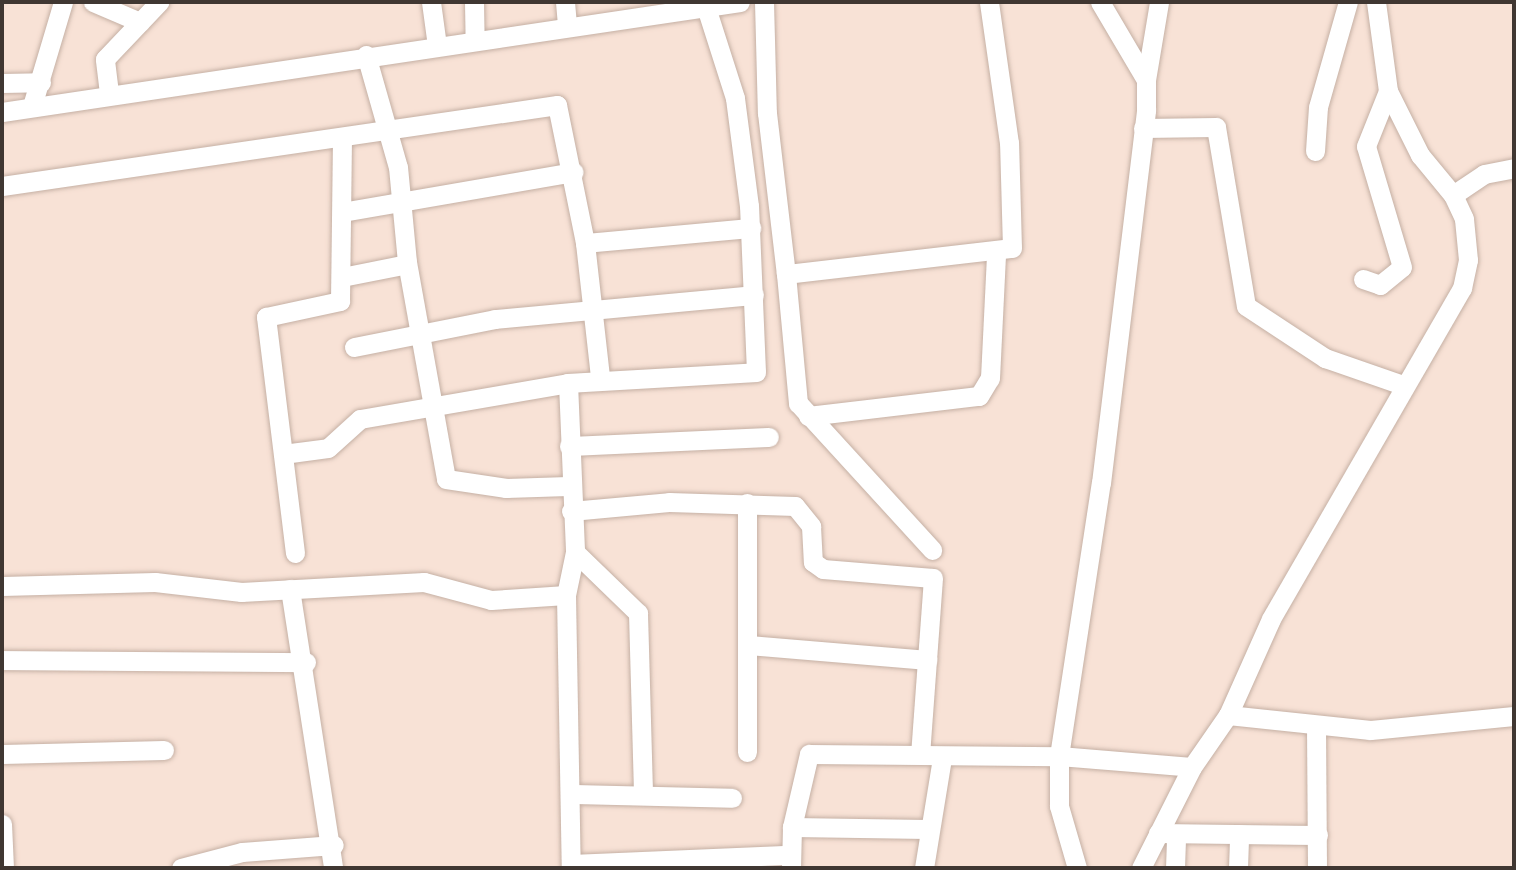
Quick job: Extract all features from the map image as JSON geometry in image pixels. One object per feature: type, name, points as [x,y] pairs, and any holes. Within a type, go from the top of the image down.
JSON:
[{"type":"street","points":[[32,106],[63,2]]},
{"type":"street","points":[[93,2],[140,22]]},
{"type":"street","points":[[109,93],[105,59],[159,2]]},
{"type":"street","points":[[431,2],[437,46]]},
{"type":"street","points":[[474,2],[475,41]]},
{"type":"street","points":[[565,2],[567,27]]},
{"type":"street","points":[[2,112],[109,93],[740,2]]},
{"type":"street","points":[[765,2],[767,113],[786,274],[796,392],[808,416],[932,550]]},
{"type":"street","points":[[786,274],[996,254],[1012,248],[1016,236],[989,2]]},
{"type":"street","points":[[1100,2],[1146,80]]},
{"type":"street","points":[[1077,868],[1059,806],[1059,756],[1101,483],[1143,128],[1146,80],[1160,2]]},
{"type":"street","points":[[1315,151],[1318,107],[1348,2]]},
{"type":"street","points":[[1141,868],[1167,834],[1192,767],[1228,715],[1271,619],[1403,385],[1462,288],[1468,240],[1453,195],[1420,155],[1388,91],[1376,2]]},
{"type":"street","points":[[283,454],[328,448],[360,419],[600,377],[755,372],[751,229],[735,98],[701,6]]},
{"type":"street","points":[[366,55],[389,130],[402,203],[407,264],[446,479],[506,488],[568,486]]},
{"type":"street","points":[[2,83],[41,82]]},
{"type":"street","points":[[1363,279],[1380,285],[1402,267],[1366,146],[1388,91]]},
{"type":"street","points":[[2,186],[557,105],[574,172],[595,309],[600,377]]},
{"type":"street","points":[[1143,128],[1216,127],[1246,306],[1325,358],[1403,385]]},
{"type":"street","points":[[295,553],[266,317],[274,310],[340,302],[342,137]]},
{"type":"street","points":[[1453,195],[1483,174],[1514,168]]},
{"type":"street","points":[[342,212],[574,172]]},
{"type":"street","points":[[585,243],[751,229]]},
{"type":"street","points":[[808,416],[979,396],[990,379],[996,254]]},
{"type":"street","points":[[342,277],[407,264]]},
{"type":"street","points":[[354,347],[420,334],[595,309],[754,295]]},
{"type":"street","points":[[568,383],[568,486],[575,552],[566,595],[573,794],[571,866],[790,862],[792,827],[809,754],[920,755],[942,758],[1059,756],[1192,767]]},
{"type":"street","points":[[569,446],[769,437]]},
{"type":"street","points":[[571,512],[747,503],[795,506],[811,526],[813,562],[823,569],[933,578],[920,755]]},
{"type":"street","points":[[747,503],[747,752]]},
{"type":"street","points":[[575,552],[638,613],[643,794]]},
{"type":"street","points":[[2,586],[155,582],[226,591],[424,582],[491,600],[566,595]]},
{"type":"street","points":[[290,589],[306,662],[334,845],[333,868]]},
{"type":"street","points":[[749,646],[928,660]]},
{"type":"street","points":[[2,660],[306,662]]},
{"type":"street","points":[[1228,715],[1370,730],[1514,716]]},
{"type":"street","points":[[1316,725],[1317,868]]},
{"type":"street","points":[[2,754],[164,750]]},
{"type":"street","points":[[924,868],[927,829],[942,758]]},
{"type":"street","points":[[573,794],[643,794],[732,799]]},
{"type":"street","points":[[2,824],[4,868]]},
{"type":"street","points":[[792,827],[927,829]]},
{"type":"street","points":[[1167,834],[1318,835]]},
{"type":"street","points":[[1167,834],[1175,868]]},
{"type":"street","points":[[1238,868],[1239,834]]},
{"type":"street","points":[[181,868],[242,852],[334,845]]}]
